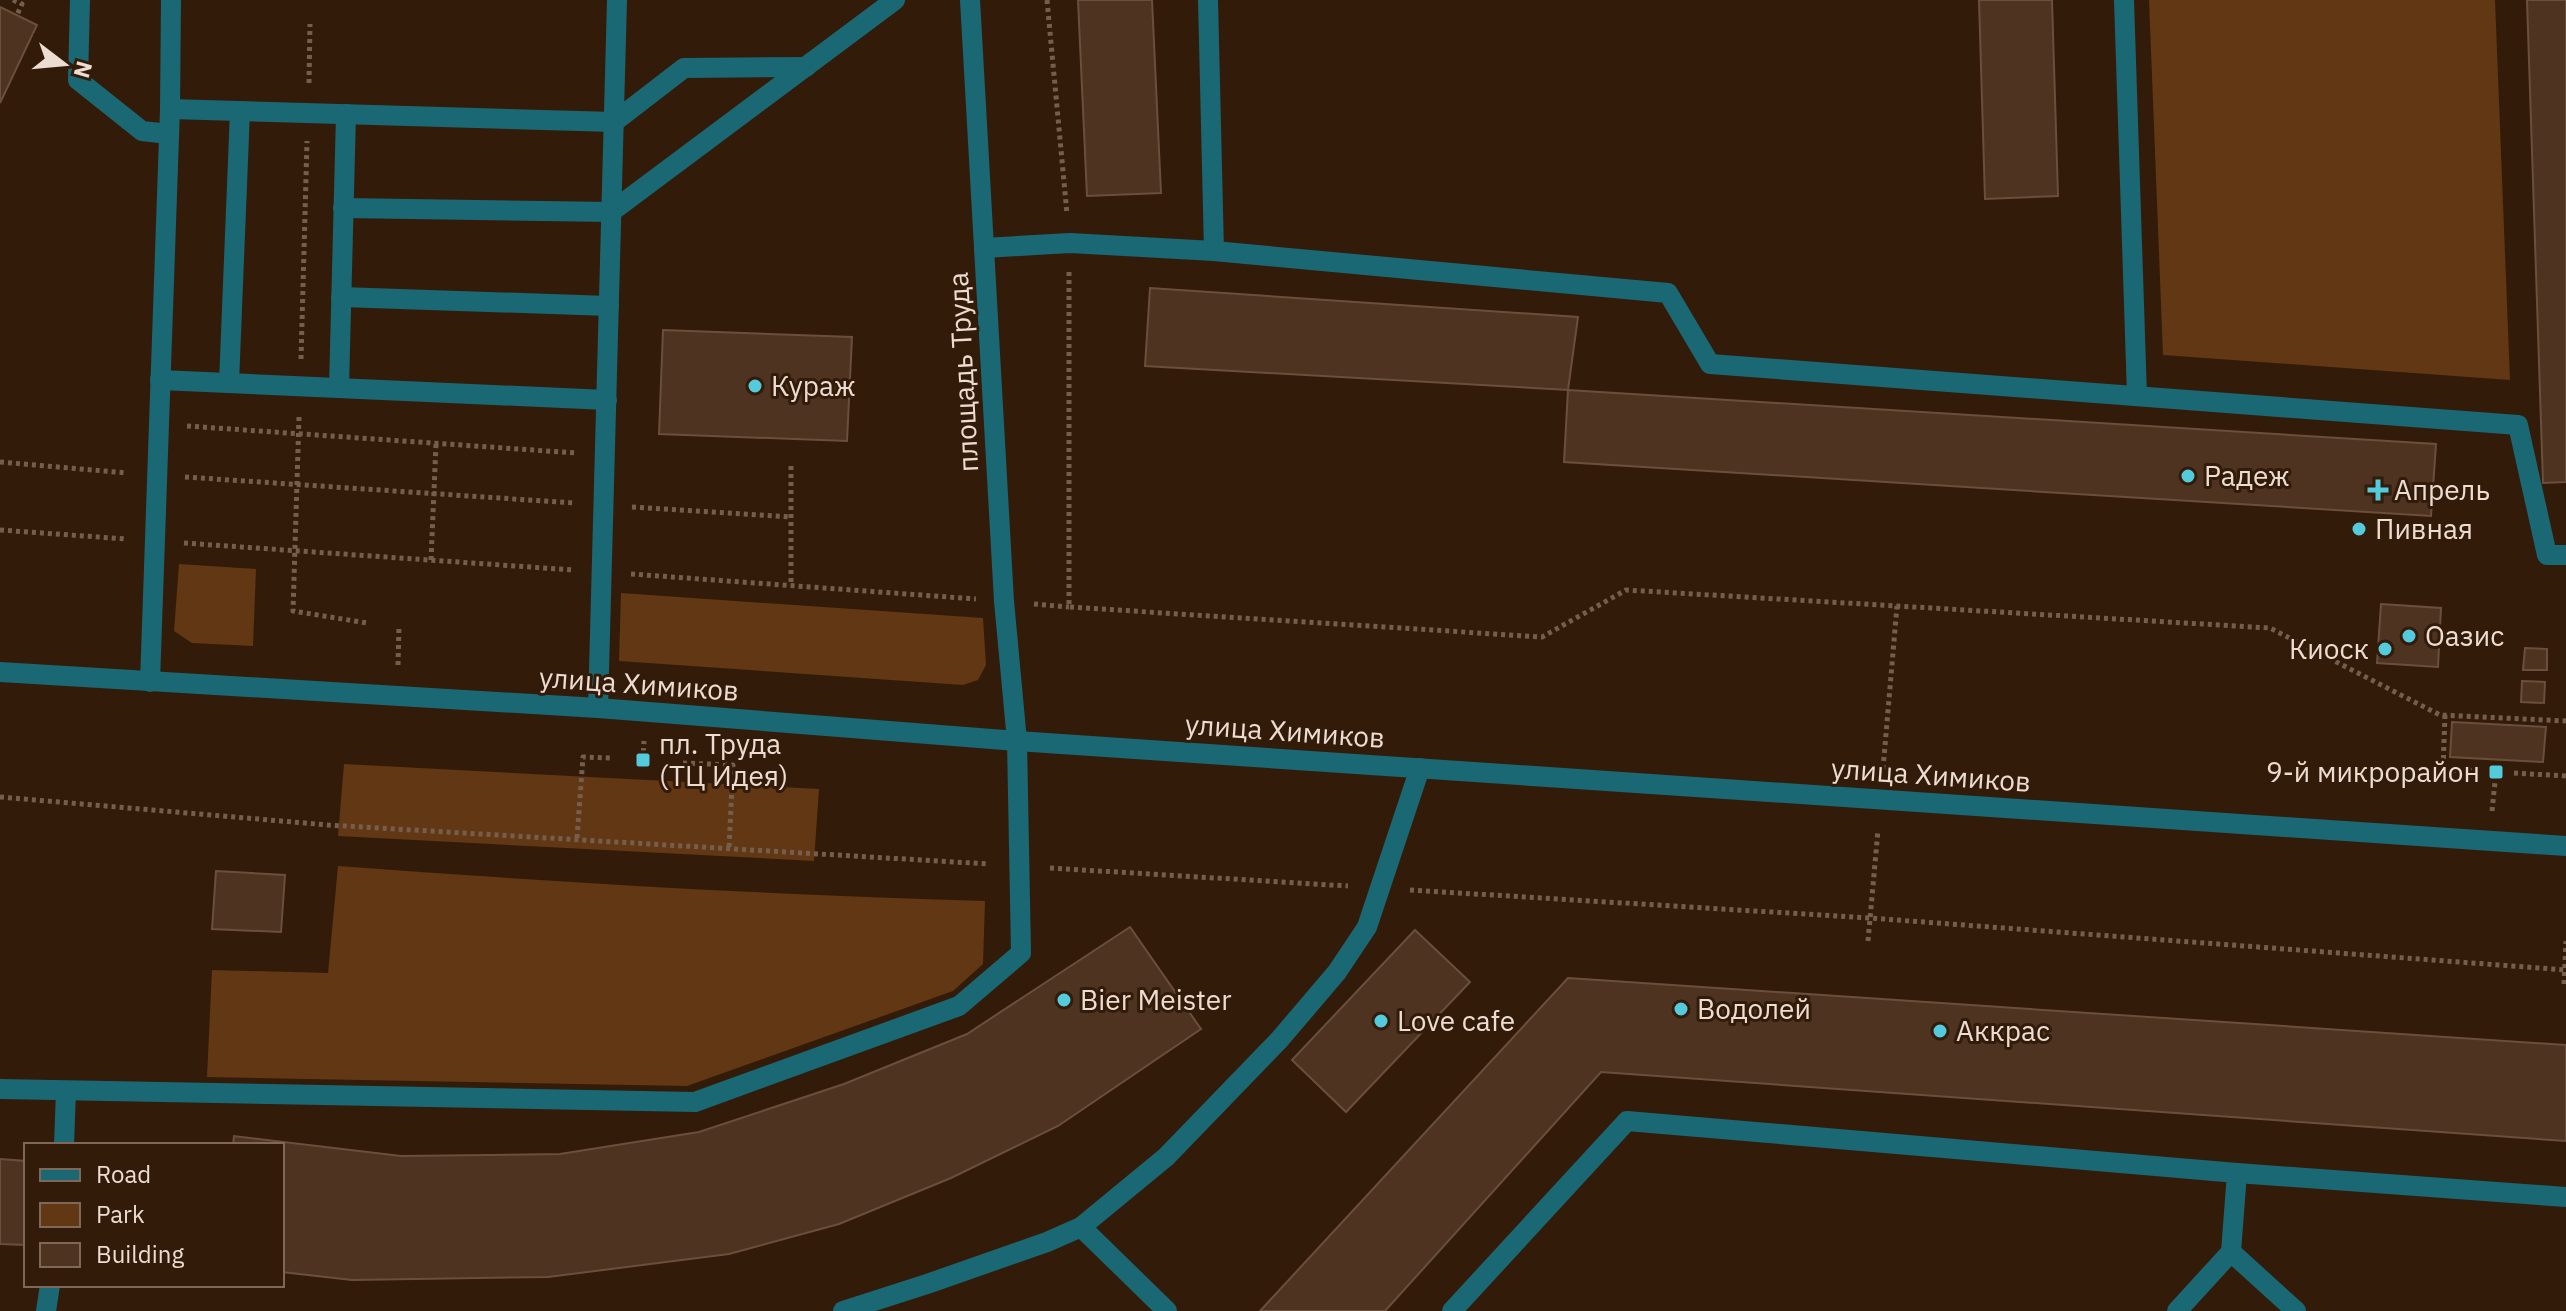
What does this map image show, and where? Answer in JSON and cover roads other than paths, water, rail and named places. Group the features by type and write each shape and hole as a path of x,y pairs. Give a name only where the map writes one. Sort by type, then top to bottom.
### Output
{"street":[{"path":"80,0 78,80 142,131 169,134"},
{"path":"150,682 171,0"},
{"path":"598,708 617,0"},
{"path":"343,208 611,212 895,0"},
{"name":"площадь Труда","path":"66,1091 695,1102 959,1006 1021,953 1017,741 1004,601 970,0"},
{"path":"1208,0 1214,251"},
{"path":"2124,0 2137,396"},
{"path":"170,109 614,122 684,68 806,67"},
{"path":"229,383 240,111"},
{"path":"339,388 346,114"},
{"path":"984,248 1070,243 1214,251 1668,293 1710,364 2518,425 2547,555 2566,555"},
{"path":"341,297 609,306"},
{"path":"160,380 607,400"},
{"name":"улица Химиков","path":"0,672 598,708 1017,741 2566,846"},
{"path":"843,1311 942,1279 1081,1227 1166,1157 1280,1039 1337,972 1367,927 1420,768"},
{"path":"0,1089 66,1091 64,1143"},
{"path":"1452,1311 1627,1121 2237,1173 2566,1197"},
{"path":"2177,1311 2231,1252 2237,1173"},
{"path":"1081,1227 1167,1311"},
{"path":"2231,1252 2296,1311"},
{"path":"46,1311 50,1287"}],"place":[{"name":"Кураж","path":"755,386"},
{"name":"Радеж","path":"2188,476"},
{"name":"Апрель","path":"2378,490"},
{"name":"Пивная","path":"2359,529"},
{"name":"Оазис","path":"2409,636"},
{"name":"Киоск","path":"2385,649"},
{"name":"пл. Труда (ТЦ Идея)","path":"643,760"},
{"name":"9-й микрорайон","path":"2496,772"},
{"name":"Bier Meister","path":"1064,1000"},
{"name":"Водолей","path":"1681,1009"},
{"name":"Love cafe","path":"1381,1021"},
{"name":"Аккрас","path":"1940,1031"}]}
